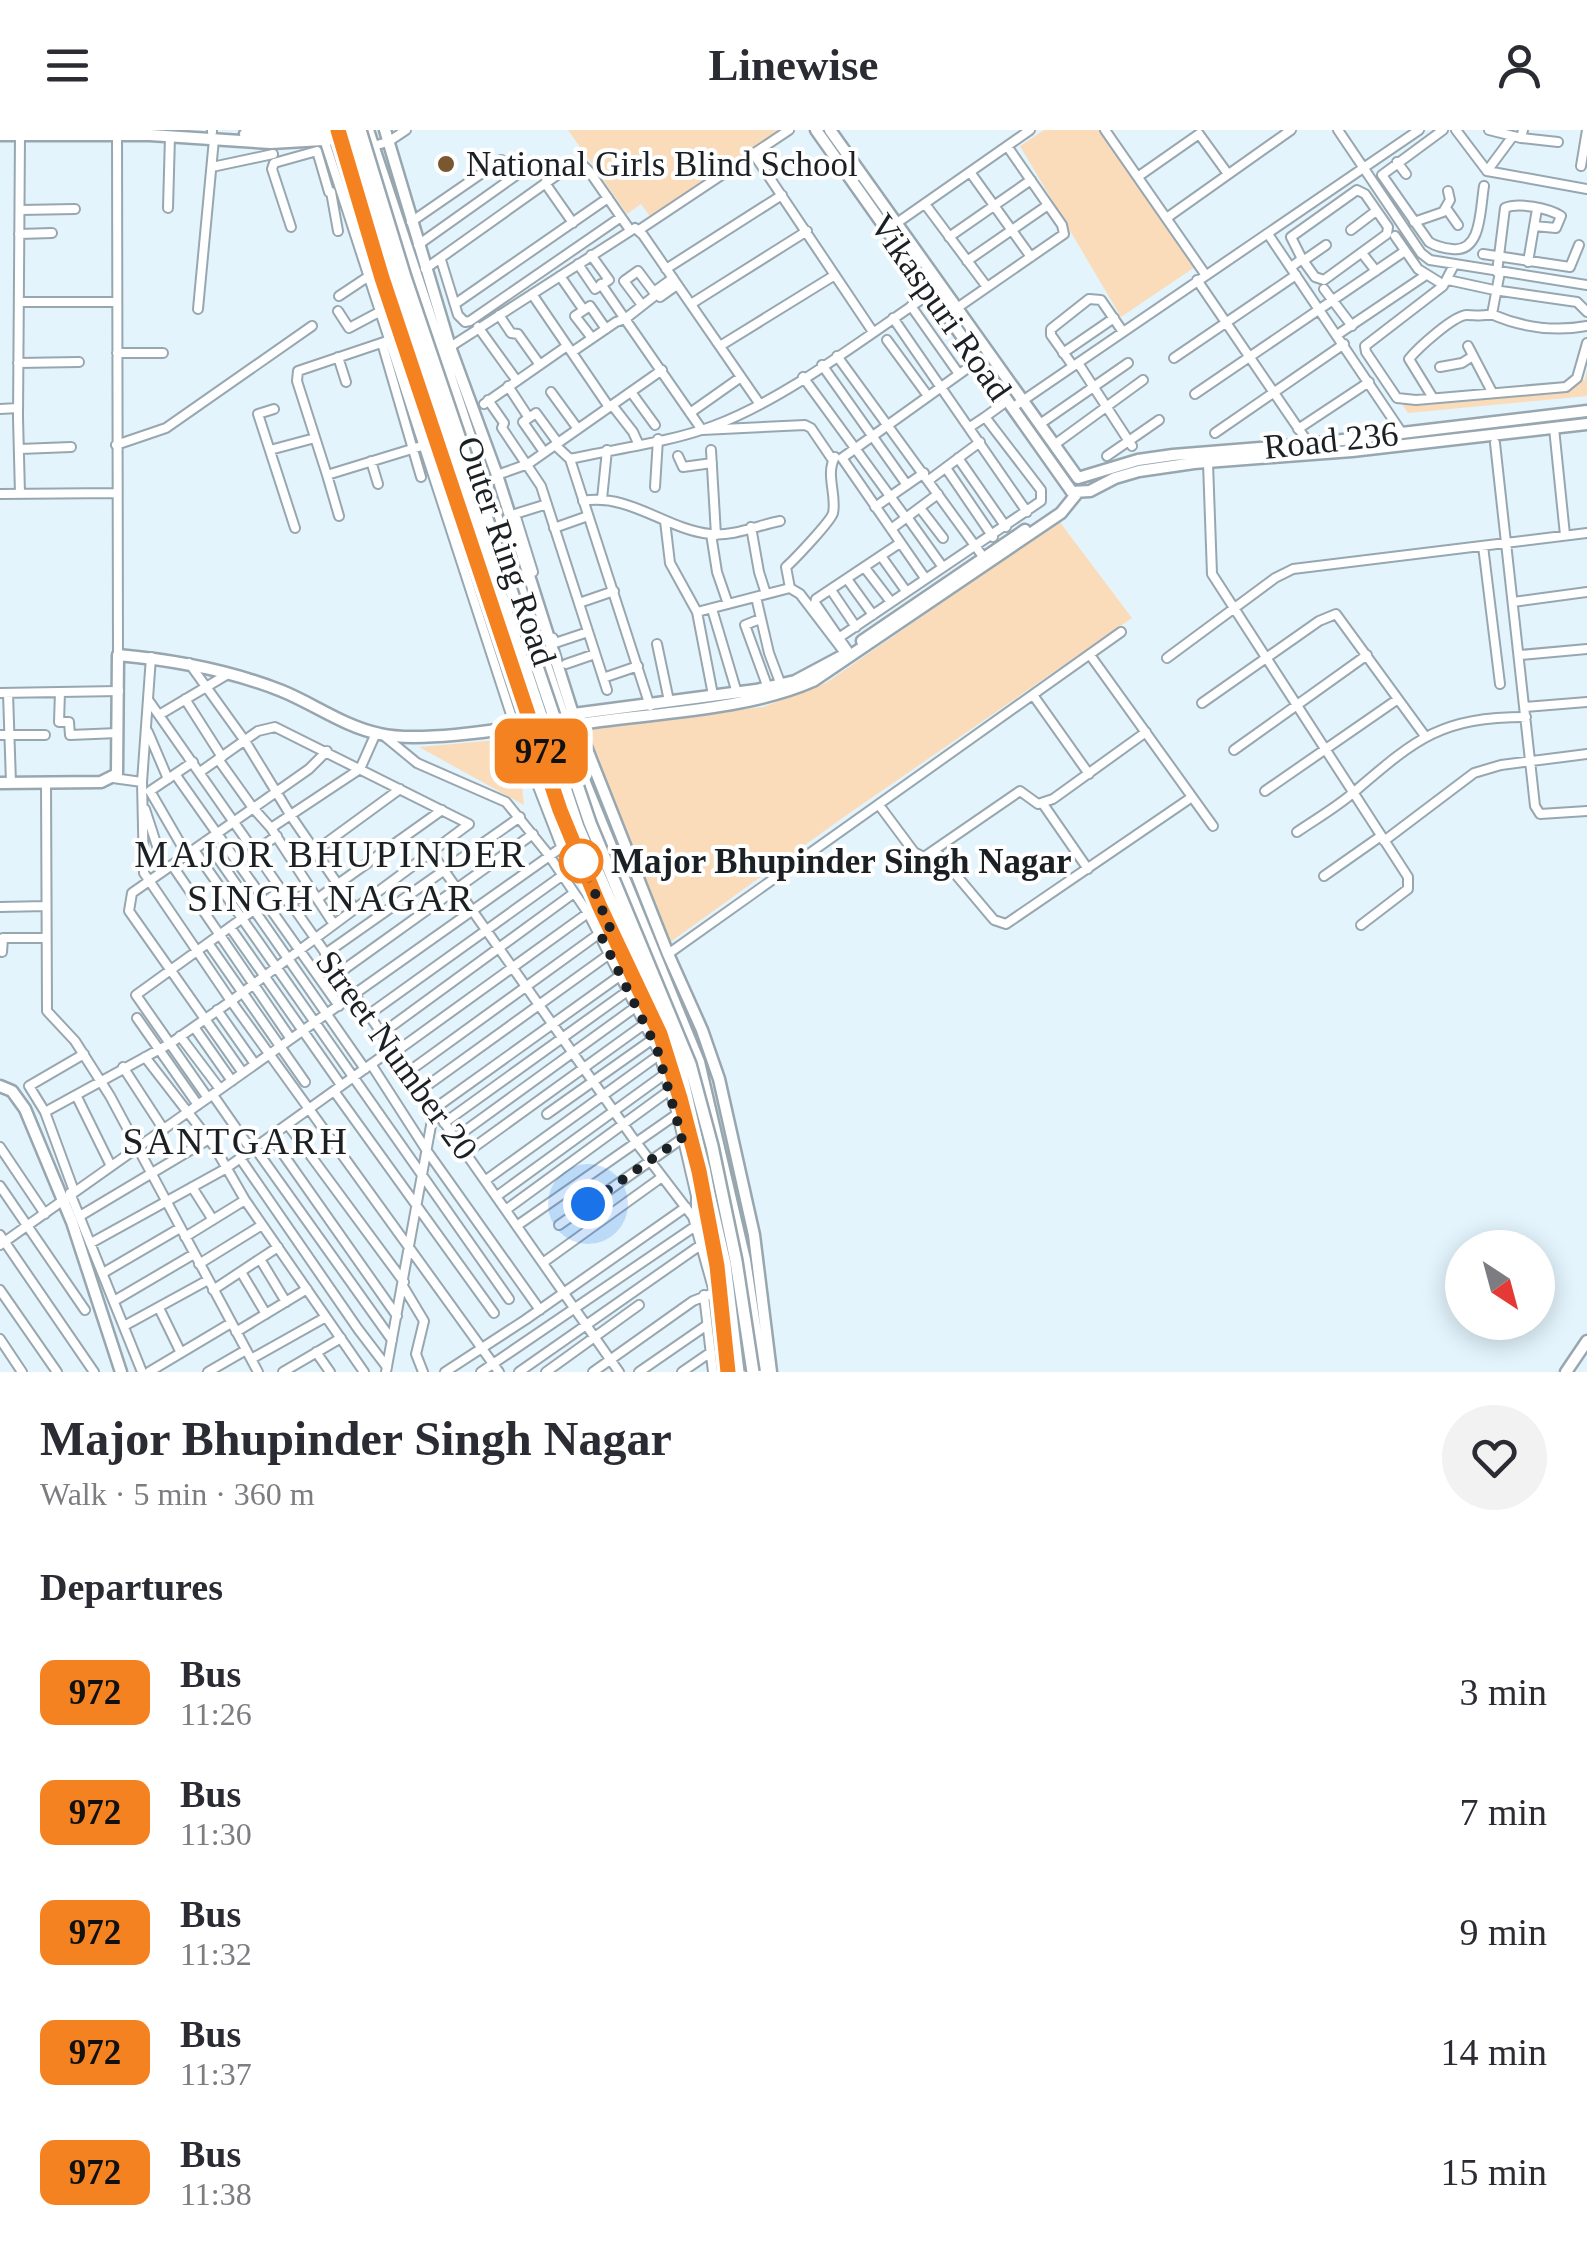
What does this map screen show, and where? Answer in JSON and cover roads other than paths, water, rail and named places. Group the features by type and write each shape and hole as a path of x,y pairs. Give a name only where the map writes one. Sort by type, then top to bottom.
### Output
{"main road":[{"name":"Outer Ring Road","path":"360,130 405,277 590,822 690,1064 720,1184 753,1372"},
{"name":"Outer Ring Road","path":"334,134 396,280 578,826 680,1068 725,1264 738,1372"}],"street":[{"path":"199,130 316,151 338,231"},
{"name":"Outer Ring Road","path":"368,130 531,623 570,720 581,771 698,1062 745,1260 762,1372"},
{"path":"385,130 450,347 497,475 570,720 702,1030 723,1096 754,1235 772,1372"},
{"path":"349,167 406,130"},
{"path":"450,347 789,130"},
{"name":"Vikaspuri Road","path":"816,130 979,360 1014,403 1040,424 1079,476"},
{"name":"Vikaspuri Road","path":"830,130 957,308 1072,490"},
{"path":"886,231 1030,130"},
{"path":"1122,130 1108,134 1168,217 1226,323 1309,444"},
{"path":"1266,130 1274,142"},
{"path":"1168,217 1291,130"},
{"path":"1338,130 1426,258 1587,286"},
{"path":"1456,130 1487,170 1587,188"},
{"path":"1489,130 1558,142"},
{"path":"1581,166 1586,130"},
{"path":"1441,131 1382,175 1414,223 1435,246 1464,251 1475,239 1484,186"},
{"path":"212,167 295,132 334,134"},
{"path":"1139,176 1198,132 1228,174"},
{"path":"970,428 1076,364 1413,132"},
{"path":"113,778 117,774 119,691 117,133"},
{"path":"1,134 213,134"},
{"path":"198,309 213,134"},
{"path":"268,145 334,134"},
{"path":"334,134 340,188 381,310 421,477"},
{"name":"Outer Ring Road","path":"334,134 349,167 431,443 501,632 550,780 605,931 660,1034 699,1171 713,1293 728,1372"},
{"path":"20,135 20,494"},
{"path":"1487,170 1519,135"},
{"path":"168,208 170,136"},
{"path":"268,145 291,228"},
{"path":"957,308 1064,234 1062,224 1006,146"},
{"path":"753,153 873,332"},
{"path":"411,222 501,160"},
{"path":"425,269 578,162 666,269 759,403"},
{"path":"1397,162 1406,174"},
{"path":"970,172 1031,256"},
{"path":"418,245 515,176"},
{"path":"949,236 1030,180"},
{"path":"545,183 573,223"},
{"path":"329,192 340,188"},
{"path":"358,198 387,188"},
{"path":"1361,191 1388,227 1387,234 1324,280 1315,278 1303,260 1291,236 1350,194 1361,191"},
{"path":"1406,230 1446,208 1450,200 1448,191"},
{"path":"666,269 782,195"},
{"path":"455,304 608,198"},
{"path":"925,204 986,287"},
{"path":"968,261 1048,205"},
{"path":"1492,314 1505,208 1513,205 1559,213 1559,226 1534,226"},
{"path":"1446,208 1458,226"},
{"path":"20,210 76,209"},
{"path":"1528,262 1537,209"},
{"path":"1351,230 1376,211"},
{"path":"441,260 462,320 470,322 621,217"},
{"path":"691,304 807,231"},
{"path":"20,234 52,233"},
{"path":"1268,234 1407,444"},
{"path":"1395,236 1426,276 1576,302 1587,312"},
{"path":"547,242 559,260"},
{"path":"1174,358 1326,245"},
{"path":"1483,254 1570,267 1579,245"},
{"path":"1195,394 1405,250"},
{"path":"578,264 595,289 608,280 591,256"},
{"path":"1365,256 1376,271"},
{"path":"1397,398 1375,368 1365,346 1444,281 1454,265"},
{"path":"642,306 624,281 638,271 657,294"},
{"path":"720,346 836,275"},
{"path":"339,296 369,276"},
{"path":"560,276 583,309"},
{"path":"1338,335 1426,276"},
{"path":"607,690 546,504 528,464 502,428 504,423 486,402 540,364 625,319 657,294 655,291 675,281"},
{"path":"602,284 702,430"},
{"path":"1324,289 1352,326"},
{"path":"702,430 803,377 930,293"},
{"path":"532,294 638,443"},
{"path":"1123,332 1096,297 1051,329 1050,334 1094,387 1130,443"},
{"path":"19,302 117,302"},
{"path":"592,338 576,316 583,309 590,306 606,328"},
{"path":"911,306 959,374"},
{"path":"338,311 349,328 381,310"},
{"path":"1374,310 1383,324"},
{"path":"499,314 540,364"},
{"path":"1433,398 1409,359 1446,325 1463,316 1478,318 1492,314 1508,324 1536,328 1554,326 1562,330 1587,326"},
{"path":"893,318 1027,512"},
{"path":"1063,353 1114,318"},
{"path":"116,445 166,428 312,326"},
{"path":"478,328 529,418"},
{"path":"887,340 928,396"},
{"path":"386,341 431,443 514,725 561,846"},
{"path":"339,516 296,376 302,368 386,341"},
{"path":"1385,407 1397,398 1566,387 1577,378 1587,343"},
{"path":"1215,433 1344,344"},
{"path":"1468,346 1492,392"},
{"path":"117,352 163,354"},
{"path":"338,356 346,382"},
{"path":"836,356 984,558"},
{"path":"1440,367 1474,356"},
{"path":"832,459 844,456 979,360"},
{"path":"18,363 79,362"},
{"path":"1040,424 1128,363"},
{"path":"822,365 907,485"},
{"path":"497,475 528,464 662,370"},
{"path":"690,413 741,376"},
{"path":"803,377 942,566"},
{"path":"1054,444 1142,380"},
{"path":"1298,429 1369,382"},
{"path":"551,392 578,429"},
{"path":"631,392 655,426"},
{"path":"0,408 18,408"},
{"path":"274,409 258,414 295,528"},
{"name":"Road 236","path":"1079,476 1156,458 1587,411"},
{"path":"544,452 524,422 536,413 570,459 651,708"},
{"path":"840,637 1042,502 1041,490 986,417"},
{"path":"1107,456 1160,420"},
{"path":"651,708 671,700 712,694 737,698 814,673 1053,511 1072,490 1139,471 1587,424"},
{"path":"570,459 702,430 805,425 812,428 832,459 834,511 829,522 809,540 804,552 786,568 790,588"},
{"path":"1554,428 1565,535"},
{"path":"270,450 315,438"},
{"path":"655,487 658,439"},
{"path":"875,507 907,485 946,468 980,442"},
{"path":"326,476 431,443"},
{"path":"1495,444 1535,806 1540,814 1587,811"},
{"path":"20,449 71,447"},
{"path":"602,499 607,450"},
{"path":"711,450 717,572 728,604"},
{"path":"678,456 683,466 712,464"},
{"path":"844,456 843,461 925,578"},
{"path":"958,458 1006,527"},
{"path":"370,462 378,484"},
{"path":"1208,463 1210,563 1218,584 1410,883 1408,889 1361,924"},
{"path":"946,468 993,537"},
{"path":"570,720 785,693 831,671 1061,513 1079,476"},
{"path":"0,494 117,494"},
{"path":"890,529 938,494"},
{"path":"583,502 602,499 641,508 664,520 714,535 780,521"},
{"path":"546,504 515,514 555,643 588,632"},
{"path":"920,508 944,538"},
{"path":"554,528 588,516"},
{"path":"664,520 670,563 697,612 712,694"},
{"path":"751,527 766,594"},
{"path":"1168,658 1292,569 1587,533"},
{"path":"846,652 815,603 816,598 900,543"},
{"path":"1484,546 1500,684"},
{"path":"881,556 906,592"},
{"path":"865,568 891,602"},
{"path":"847,580 873,615"},
{"path":"697,612 790,588 800,594 846,652"},
{"path":"831,590 856,627"},
{"path":"579,603 614,591"},
{"path":"1513,602 1587,592"},
{"path":"756,597 781,684"},
{"path":"712,608 737,698"},
{"path":"1202,703 1330,614 1336,614 1425,736"},
{"path":"760,619 745,625 768,688"},
{"path":"501,632 531,623"},
{"path":"668,954 1121,632"},
{"path":"657,644 671,700"},
{"path":"1520,654 1587,649"},
{"path":"566,664 596,654"},
{"path":"1090,654 1213,826"},
{"path":"118,655 188,662 275,688 379,734 430,771 506,802 605,931 610,953 646,1023 670,1090 697,1202 696,1223"},
{"path":"1234,750 1367,655"},
{"path":"151,658 142,782 142,861 148,882 499,1372"},
{"path":"188,662 245,740 290,816 354,908"},
{"path":"603,678 638,666"},
{"path":"618,673 620,684"},
{"path":"159,715 228,674"},
{"path":"119,691 4,693 6,783 101,782 113,778 142,782"},
{"path":"60,692 59,722 69,722 70,735 118,733"},
{"path":"1033,695 1089,774"},
{"path":"1265,791 1398,699"},
{"path":"185,700 253,808 274,832 333,923"},
{"name":"Street Number 20","path":"149,701 619,1372"},
{"path":"1297,832 1425,736 1478,718 1587,702"},
{"path":"379,734 435,734 530,721"},
{"path":"45,1112 172,1043 470,826 275,727 266,727 200,772"},
{"path":"147,729 172,776 338,1006"},
{"path":"1043,804 1146,732"},
{"path":"253,852 290,816 360,769 379,734"},
{"path":"5,735 45,735"},
{"path":"243,1073 129,911 132,893 327,752"},
{"path":"1324,876 1474,773 1530,760 1587,754"},
{"path":"193,762 150,791 509,1299"},
{"path":"550,780 581,771"},
{"path":"46,783 46,1011 84,1054 101,1081 258,1372"},
{"path":"296,865 400,789"},
{"path":"880,805 917,855 924,857 1020,791 1043,804 1088,868"},
{"path":"935,850 1001,924 1010,922 1192,797"},
{"path":"142,800 158,846"},
{"path":"317,899 442,810"},
{"path":"325,954 520,818"},
{"path":"339,973 533,834"},
{"path":"94,1372 2,1240 164,1130 572,840"},
{"path":"206,841 540,1310"},
{"path":"431,852 696,1223 713,1293 707,1325 712,1372"},
{"path":"172,866 291,1039"},
{"path":"368,1015 562,875"},
{"path":"289,904 310,889"},
{"path":"280,891 136,994 392,1340"},
{"path":"380,1034 574,893"},
{"path":"0,907 46,906"},
{"path":"91,1244 226,1169 588,913"},
{"path":"230,927 303,1031 417,1208 494,1313"},
{"path":"408,1072 605,931"},
{"path":"2,952 3,938 46,938"},
{"path":"208,943 304,1082"},
{"path":"420,1090 610,953"},
{"path":"388,1370 434,1108 622,975"},
{"path":"444,1123 629,990"},
{"path":"455,1138 637,1006"},
{"path":"217,1010 255,1064"},
{"path":"137,1018 198,1105"},
{"path":"466,1152 646,1023"},
{"path":"194,1027 232,1081"},
{"path":"180,1036 213,1094"},
{"path":"547,1114 653,1039"},
{"path":"84,1054 29,1086 45,1112 121,1372"},
{"path":"486,1180 659,1055"},
{"path":"145,1057 209,1139 245,1200 362,1371"},
{"path":"123,1068 164,1130"},
{"path":"497,1196 665,1074"},
{"path":"0,1086 12,1092 25,1109 80,1216 145,1372 307,1290"},
{"path":"507,1209 670,1090"},
{"path":"76,1095 111,1166"},
{"path":"518,1225 677,1114"},
{"path":"288,1125 403,1284 424,1322 416,1354 423,1372"},
{"path":"271,1137 397,1316"},
{"path":"559,1225 682,1138"},
{"path":"80,1216 209,1139"},
{"path":"0,1146 44,1214"},
{"path":"240,1158 388,1370"},
{"path":"544,1262 662,1177"},
{"path":"0,1186 85,1310"},
{"path":"192,1187 212,1220"},
{"path":"103,1273 245,1200"},
{"path":"445,1372 686,1207"},
{"path":"481,1372 696,1223"},
{"path":"200,1264 262,1225"},
{"path":"519,1372 702,1244"},
{"path":"213,1290 278,1248"},
{"path":"114,1301 194,1254"},
{"path":"260,1259 286,1302"},
{"path":"241,1272 266,1314"},
{"path":"124,1326 208,1280"},
{"path":"0,1290 57,1372"},
{"path":"593,1372 713,1293"},
{"path":"546,1372 639,1305"},
{"path":"159,1308 182,1353"},
{"path":"208,1372 326,1317"},
{"path":"639,1372 707,1325"},
{"path":"0,1338 22,1372"},
{"path":"282,1372 340,1338"},
{"path":"1566,1372 1587,1341"},
{"path":"316,1352 330,1372"},
{"path":"682,1372 711,1352"},
{"path":"228,1360 234,1372"}],"place":[{"name":"National Girls Blind School","path":"446,164"},
{"name":"Major Bhupinder Singh Nagar","path":"581,861"}],"district":[{"name":"MAJOR BHUPINDER SINGH NAGAR","path":"331,876"},
{"name":"SANTGARH","path":"236,1141"}]}
